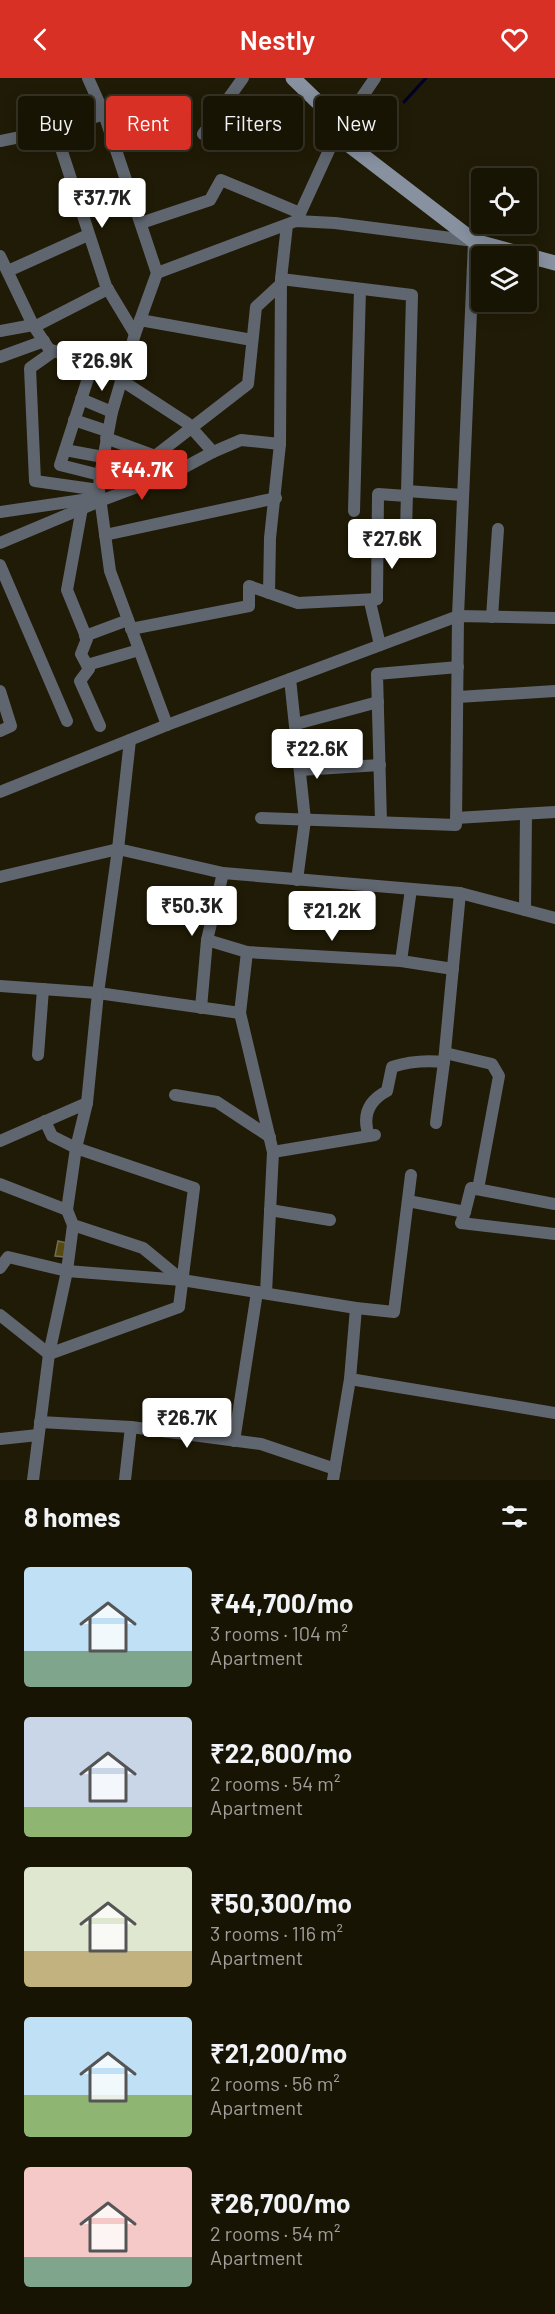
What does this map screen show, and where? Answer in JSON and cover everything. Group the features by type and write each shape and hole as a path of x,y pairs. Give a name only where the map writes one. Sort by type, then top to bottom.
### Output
{"main road":[{"path":"293,78 315,99"},
{"path":"356,150 474,241 555,263"}],"street":[{"path":"88,78 104,114 157,273 135,334 112,412 100,475 100,496 110,571 167,725"},
{"path":"230,96 243,78"},
{"path":"363,96 375,78"},
{"path":"94,117 104,114"},
{"path":"0,141 18,137"},
{"path":"61,150 108,289 135,334"},
{"path":"269,593 270,538 280,444 281,282 294,220 329,150"},
{"path":"141,223 210,200 221,180 294,220 474,241 458,616 456,825 261,818"},
{"path":"157,273 294,220"},
{"path":"8,271 88,235"},
{"path":"0,256 33,326 49,349 122,379 187,423 213,452"},
{"path":"281,282 412,295 406,531"},
{"path":"155,456 248,384 256,307 281,282"},
{"path":"0,331 33,326 108,289"},
{"path":"354,511 360,289"},
{"path":"140,320 252,340"},
{"path":"0,357 44,342"},
{"path":"54,351 30,368 34,481 100,496"},
{"path":"92,366 60,465 100,475"},
{"path":"81,399 112,412"},
{"path":"74,420 155,456 172,474"},
{"path":"0,512 100,496 172,474 241,440 280,444"},
{"path":"65,450 103,457"},
{"path":"377,599 378,494 463,495"},
{"path":"0,543 82,508 100,496"},
{"path":"105,535 276,498"},
{"path":"82,508 67,590 87,639 81,654 89,669 80,681 100,726"},
{"path":"492,617 498,529"},
{"path":"0,565 67,722"},
{"path":"85,636 129,624 249,606 249,586 298,603 377,599"},
{"path":"377,599 370,602 380,645"},
{"path":"0,792 167,725 458,616 555,618"},
{"path":"87,665 139,650"},
{"path":"381,822 377,674 458,667"},
{"path":"290,679 305,820 297,880"},
{"path":"0,691 11,726 0,731"},
{"path":"458,697 555,691"},
{"path":"296,724 378,702"},
{"path":"33,1480 49,1354 67,1271 73,1225 67,1210 76,1148 87,1103 98,993 130,740"},
{"path":"300,770 380,765"},
{"path":"456,818 555,812"},
{"path":"525,910 526,814"},
{"path":"0,877 118,849 223,873 460,893 555,918"},
{"path":"201,1008 207,940 223,873"},
{"path":"401,961 411,889"},
{"path":"436,1123 460,893"},
{"path":"207,940 247,952 401,961 453,969"},
{"path":"234,1441 261,1293 270,1210 273,1152 240,1013 247,952"},
{"path":"0,986 98,993 240,1013"},
{"path":"38,1055 43,989"},
{"path":"273,1152 372,1135 366,1128 367,1108 376,1097 387,1091 392,1067 409,1062 444,1058 492,1064 499,1076 478,1189"},
{"path":"174,1095 217,1102 270,1137"},
{"path":"0,1141 87,1103"},
{"path":"45,1121 52,1136 76,1148 194,1188 179,1307 49,1354"},
{"path":"0,1268 8,1257 67,1271 183,1280 394,1312 411,1175"},
{"path":"0,1184 67,1210"},
{"path":"555,1204 471,1188 461,1223 555,1234"},
{"path":"408,1201 465,1212"},
{"path":"270,1210 330,1220"},
{"path":"73,1225 143,1248 183,1280"},
{"path":"0,1439 39,1429 131,1427 261,1444 334,1474 350,1379 357,1308"},
{"path":"0,1315 49,1354"},
{"path":"350,1379 555,1413"},
{"path":"125,1480 131,1427"}],"building":[{"path":"58,1241 67,1243 65,1257 55,1256"}],"waterway":[{"path":"404,102 426,78"}]}
